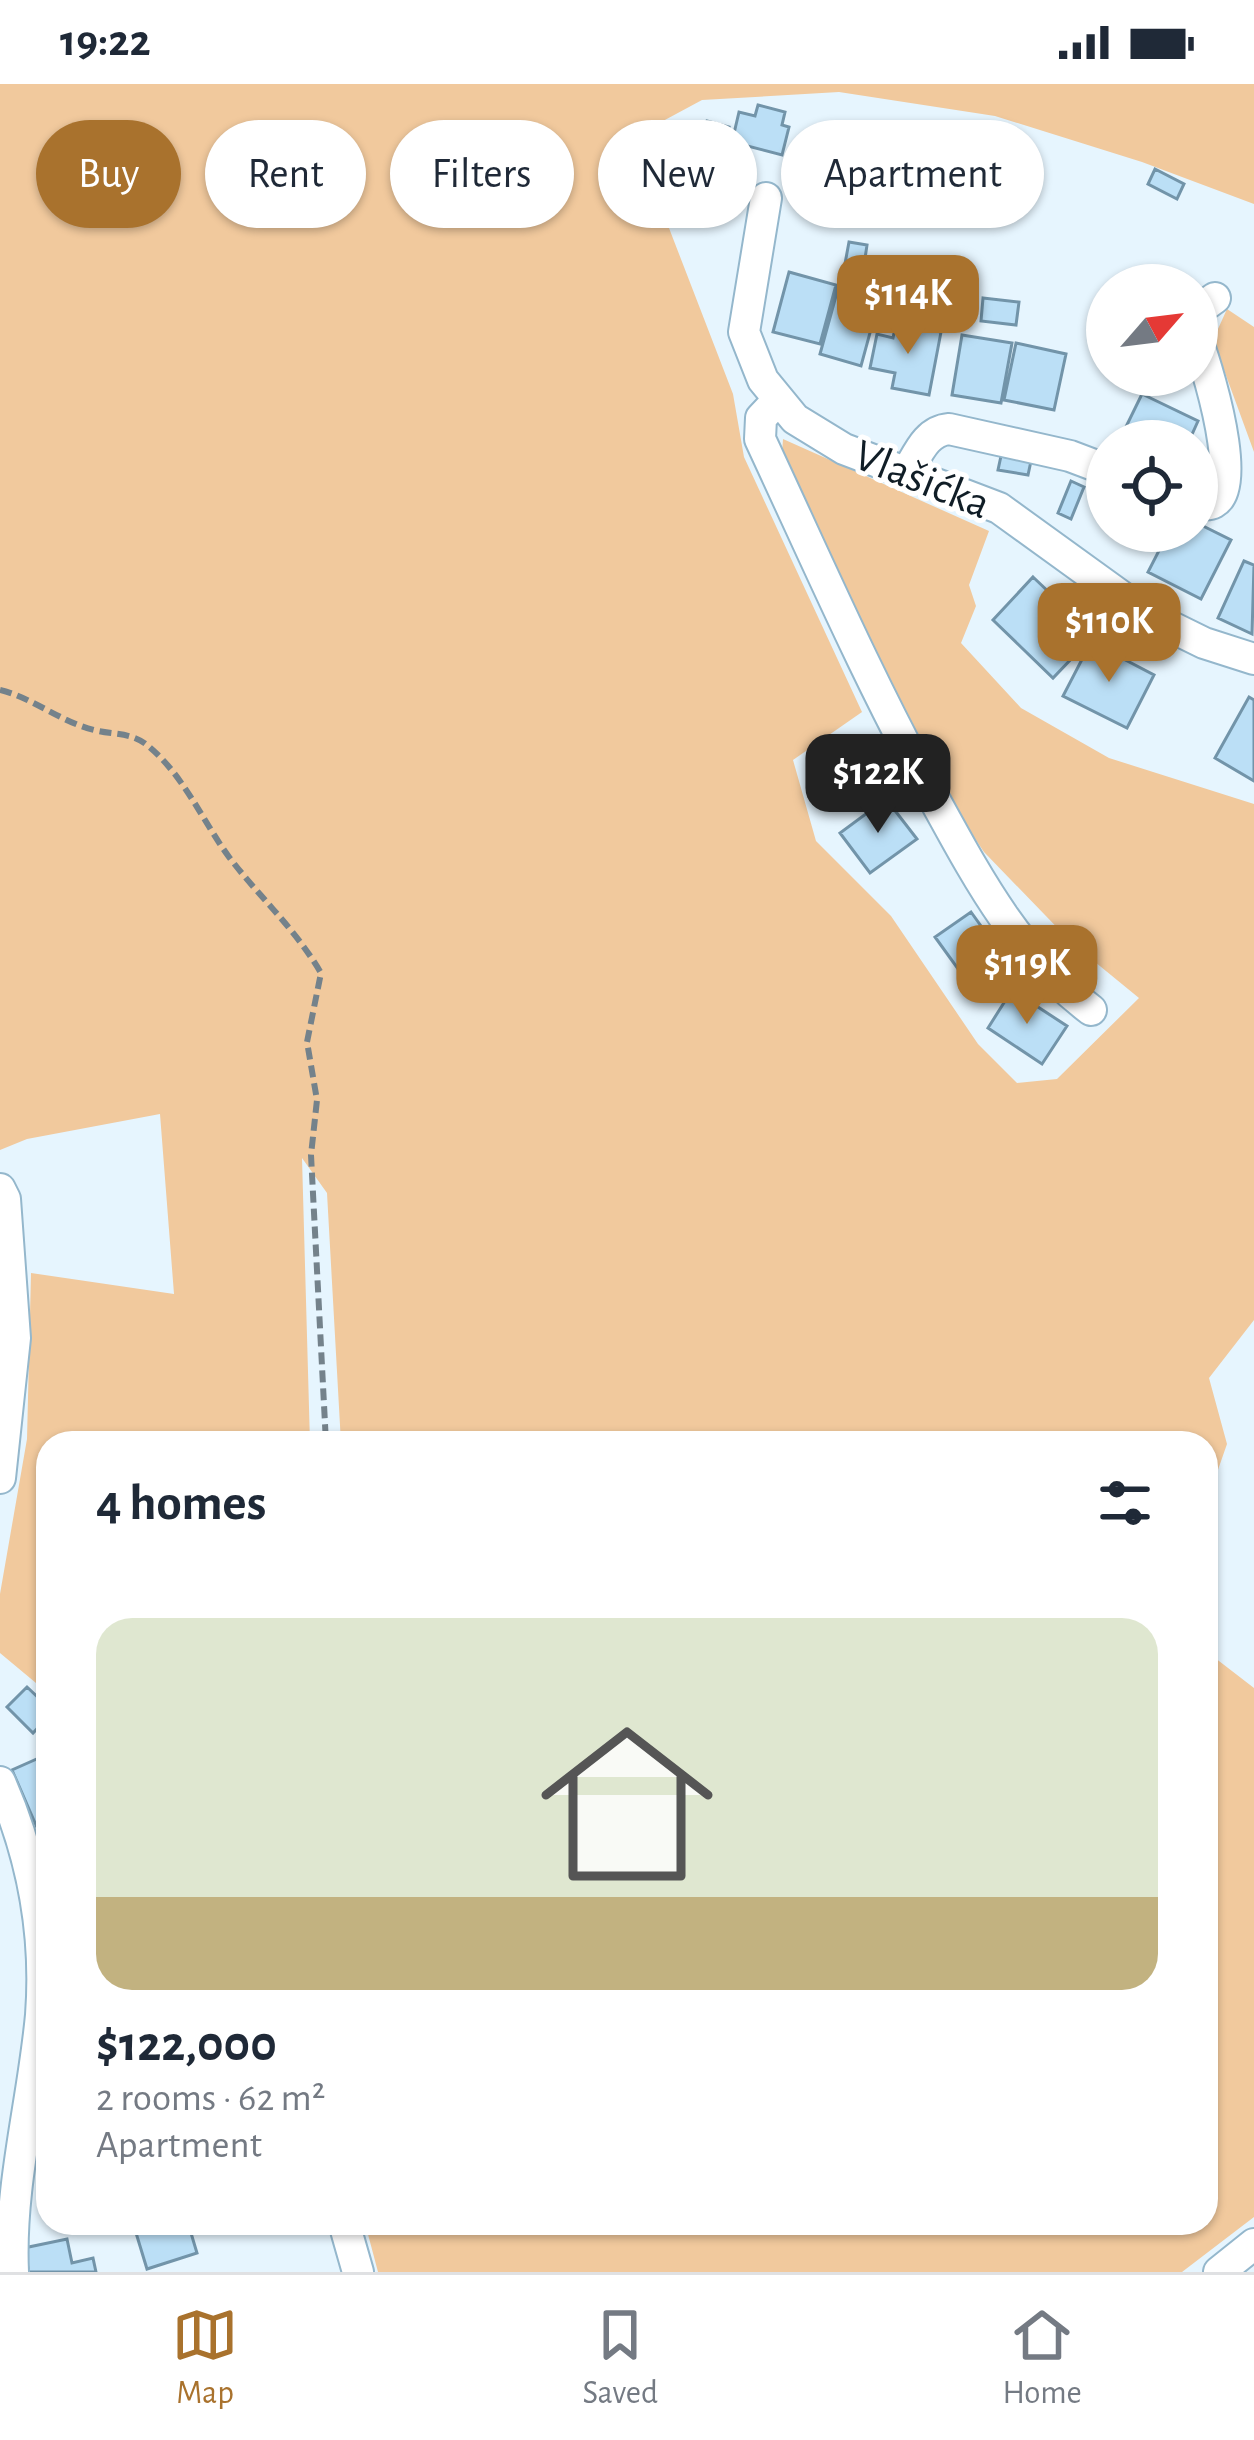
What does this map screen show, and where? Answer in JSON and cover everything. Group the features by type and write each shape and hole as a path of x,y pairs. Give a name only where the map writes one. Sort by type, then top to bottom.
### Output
{"street":[{"name":"Vlašićka","path":"766,198 744,332 763,380 778,400 815,434 844,449 999,508 1147,615 1204,644 1254,659"},
{"path":"1217,396 1242,463 1236,493 1218,504"},
{"path":"778,400 760,418 760,439 899,733 1003,919 1044,970 1091,1010"},
{"path":"908,472 924,442 949,428 1086,462"},
{"path":"0,1190 5,1199 15,1338 0,1478"},
{"path":"0,1782 30,1863 36,1912"},
{"path":"13,2272 18,2164 36,2047"},
{"path":"347,2235 358,2272"},
{"path":"1219,2272 1254,2244"}],"path":[{"path":"0,690 93,730 142,741 169,766 231,860 299,935 322,973 307,1042 317,1100 311,1155 325,1431"}],"shaded area":[{"path":"0,84 1254,84 1254,204 1044,131 1044,120 1008,120 839,92 702,100 665,120 598,120 598,228 669,228 733,394 744,457 862,712 793,760 816,841 891,916 978,1044 1017,1083 1057,1079 1139,998 1073,944 984,852 924,763 782,454 783,439 989,531 969,585 976,606 961,643 1021,708 1109,758 1254,804 1254,1320 1209,1378 1227,1444 1218,1470 1218,1431 340,1431 327,1193 302,1158 310,1431 36,1431 36,1683 0,1653 0,1594 27,1439 31,1273 174,1294 160,1114 27,1139 0,1150"},
{"path":"1227,309 1254,327 1254,452 1218,354 1218,329"},
{"path":"1218,1660 1254,1688 1254,2217 1182,2272 378,2272 368,2235 1218,2235"}],"building":[{"path":"758,105 785,112 781,155 757,148 757,120 737,120 739,112 755,116"},
{"path":"1155,169 1184,184 1177,199 1148,184"},
{"path":"849,242 867,245 863,272 844,269"},
{"path":"789,272 836,285 820,344 773,332"},
{"path":"899,283 919,287 911,321 892,316"},
{"path":"839,285 880,296 861,366 820,354"},
{"path":"983,298 1019,302 1016,325 981,321"},
{"path":"945,304 958,307 954,327 932,322 935,308 944,310"},
{"path":"896,323 941,332 929,395 892,388 895,373 870,368 877,334 893,338"},
{"path":"962,335 1012,343 1001,403 952,395"},
{"path":"1016,343 1066,354 1054,410 1004,400"},
{"path":"1141,396 1146,396 1196,420 1129,420"},
{"path":"1001,456 1031,461 1028,475 998,470"},
{"path":"1071,481 1084,487 1071,519 1058,513"},
{"path":"1218,534 1231,540 1201,599 1148,572 1158,552 1218,552"},
{"path":"1244,561 1254,565 1252,634 1218,618"},
{"path":"1033,577 1094,635 1053,678 993,620"},
{"path":"1091,642 1154,675 1127,728 1063,696"},
{"path":"1249,697 1254,700 1254,781 1215,758"},
{"path":"886,799 917,839 870,873 840,833"},
{"path":"971,912 1001,954 966,980 935,937"},
{"path":"1012,990 1067,1026 1042,1064 988,1028"},
{"path":"27,1687 36,1696 36,1730 33,1733 7,1707"},
{"path":"36,1759 36,1825 12,1770"},
{"path":"137,2235 192,2235 197,2253 147,2269"},
{"path":"67,2239 72,2263 93,2258 96,2272 20,2272 28,2268 24,2248"}]}
